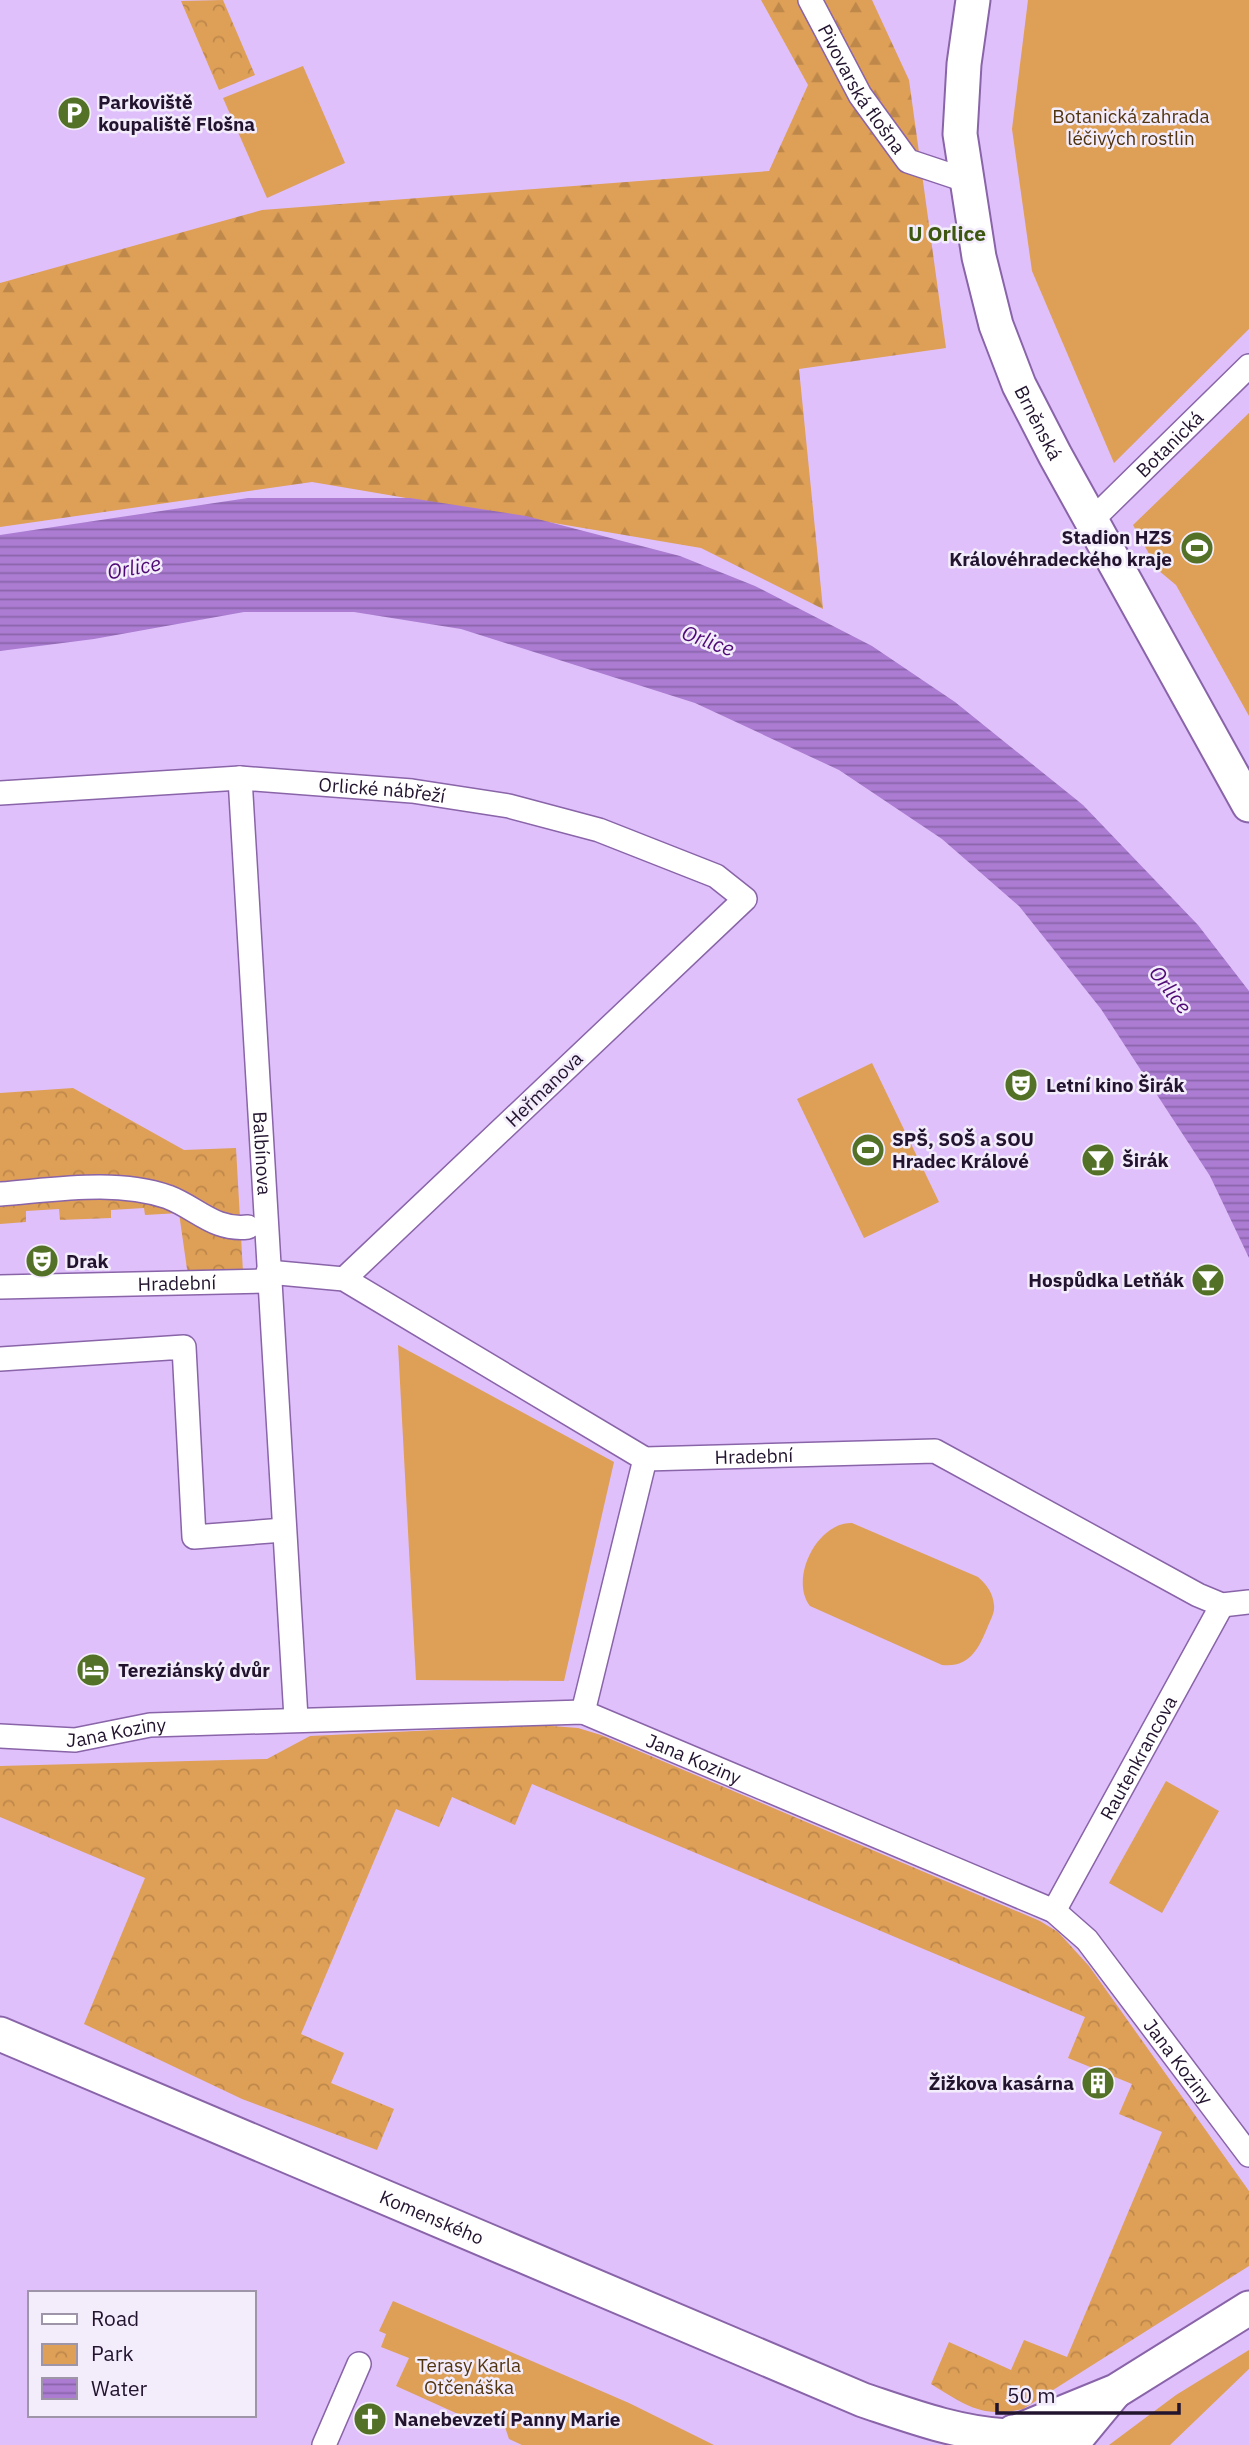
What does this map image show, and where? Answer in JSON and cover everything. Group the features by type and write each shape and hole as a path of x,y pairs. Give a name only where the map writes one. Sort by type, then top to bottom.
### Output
{"street":[{"name":"Pivovarská flošna","path":"810,0 860,94 908,161 965,180"},
{"name":"Brněnská","path":"973,0 964,64 960,134 979,257 996,325 1019,385 1091,521 1249,805"},
{"name":"Botanická","path":"1091,521 1249,366"},
{"name":"Orlické nábřeží","path":"0,793 240,778 412,791 509,806 599,830 676,858 716,876 745,899"},
{"name":"Balbínova","path":"240,778 296,1718"},
{"name":"Heřmanova","path":"344,1279 745,899"},
{"path":"0,1194 74,1188 125,1189 169,1198 216,1224 248,1227"},
{"name":"Hradební","path":"0,1287 268,1276 344,1279 645,1459 935,1451 1222,1605"},
{"path":"0,1359 184,1347 194,1537 284,1530"},
{"path":"583,1712 645,1459"},
{"path":"1222,1605 1249,1602"},
{"name":"Rautenkrancova","path":"1054,1911 1222,1605"},
{"name":"Jana Koziny","path":"0,1736 75,1740 150,1725 296,1718 583,1712 1054,1911 1087,1940 1249,2155"},
{"name":"Komenského","path":"0,2034 863,2400 946,2427 1009,2437"},
{"path":"1009,2437 1116,2392 1249,2308"},
{"path":"324,2445 359,2364"},
{"path":"1071,2445 1116,2392"},
{"name":"Komenského","path":"863,2400 938,2445"},
{"path":"1009,2437 1043,2432 1058,2445"}],"green space":[{"path":"223,0 255,75 219,90 181,1"},
{"path":"761,0 872,0 909,80 946,348 799,369 823,609 701,548 312,482 0,527 0,283 262,210 769,171 808,85"},
{"name":"Botanická zahrada léčivých rostlin","path":"1028,0 1249,0 1249,329 1114,463 1032,271 1012,129"},
{"path":"303,66 345,163 267,198 223,98"},
{"name":"Stadion HZS Královéhradeckého kraje","path":"1249,413 1249,716 1176,585 1158,570 1133,525"},
{"name":"SPŠ, SOŠ a SOU Hradec Králové","path":"872,1063 939,1202 864,1238 797,1099"},
{"path":"73,1088 184,1150 236,1148 243,1272 188,1276 179,1213 145,1215 144,1208 111,1210 111,1218 60,1220 59,1209 26,1211 26,1222 0,1224 0,1093"},
{"path":"398,1345 614,1462 564,1681 416,1680"},
{"path":"852,1523 978,1577 984,1583 992,1597 994,1610 981,1642 972,1655 960,1663 942,1665 810,1606 804,1595 803,1582 810,1554 828,1532 839,1525"},
{"path":"539,1725 578,1728 601,1735 1040,1921 1058,1932 1089,1966 1249,2191 1249,2266 1023,2409 996,2412 974,2408 931,2384 949,2342 1011,2370 1024,2340 1067,2357 1162,2132 1119,2114 1132,2084 1068,2058 1085,2017 532,1784 515,1825 452,1797 439,1827 396,1809 301,2034 344,2053 331,2083 394,2109 377,2150 242,2099 84,2024 145,1878 0,1817 0,1766 267,1759 310,1736"},
{"path":"1166,1781 1219,1811 1162,1913 1109,1883"},
{"name":"Terasy Karla Otčenáška","path":"393,2301 629,2403 714,2445 522,2445 509,2439 505,2427 489,2419 478,2423 396,2386 409,2358 381,2347 386,2334 379,2331"},
{"path":"1249,2350 1249,2369 1170,2445 1109,2445 1176,2395"}],"water":[{"name":"Orlice","path":"248,498 410,498 526,516 680,556 755,586 872,646 955,702 1083,805 1198,925 1249,991 1249,1258 1210,1176 1101,1009 1019,906 942,839 839,770 695,703 461,629 354,612 244,612 94,639 0,651 0,535"}],"place":[{"name":"Parkoviště koupaliště Flošna","path":"74,113"},
{"name":"Stadion HZS Královéhradeckého kraje","path":"1197,548"},
{"name":"Letní kino Širák","path":"1021,1085"},
{"name":"SPŠ, SOŠ a SOU Hradec Králové","path":"868,1150"},
{"name":"Širák","path":"1098,1160"},
{"name":"Drak","path":"42,1261"},
{"name":"Hospůdka Letňák","path":"1208,1280"},
{"name":"Tereziánský dvůr","path":"93,1670"},
{"name":"Žižkova kasárna","path":"1098,2083"},
{"name":"Nanebevzetí Panny Marie","path":"370,2419"}],"district":[{"name":"U Orlice","path":"947,234"}]}
